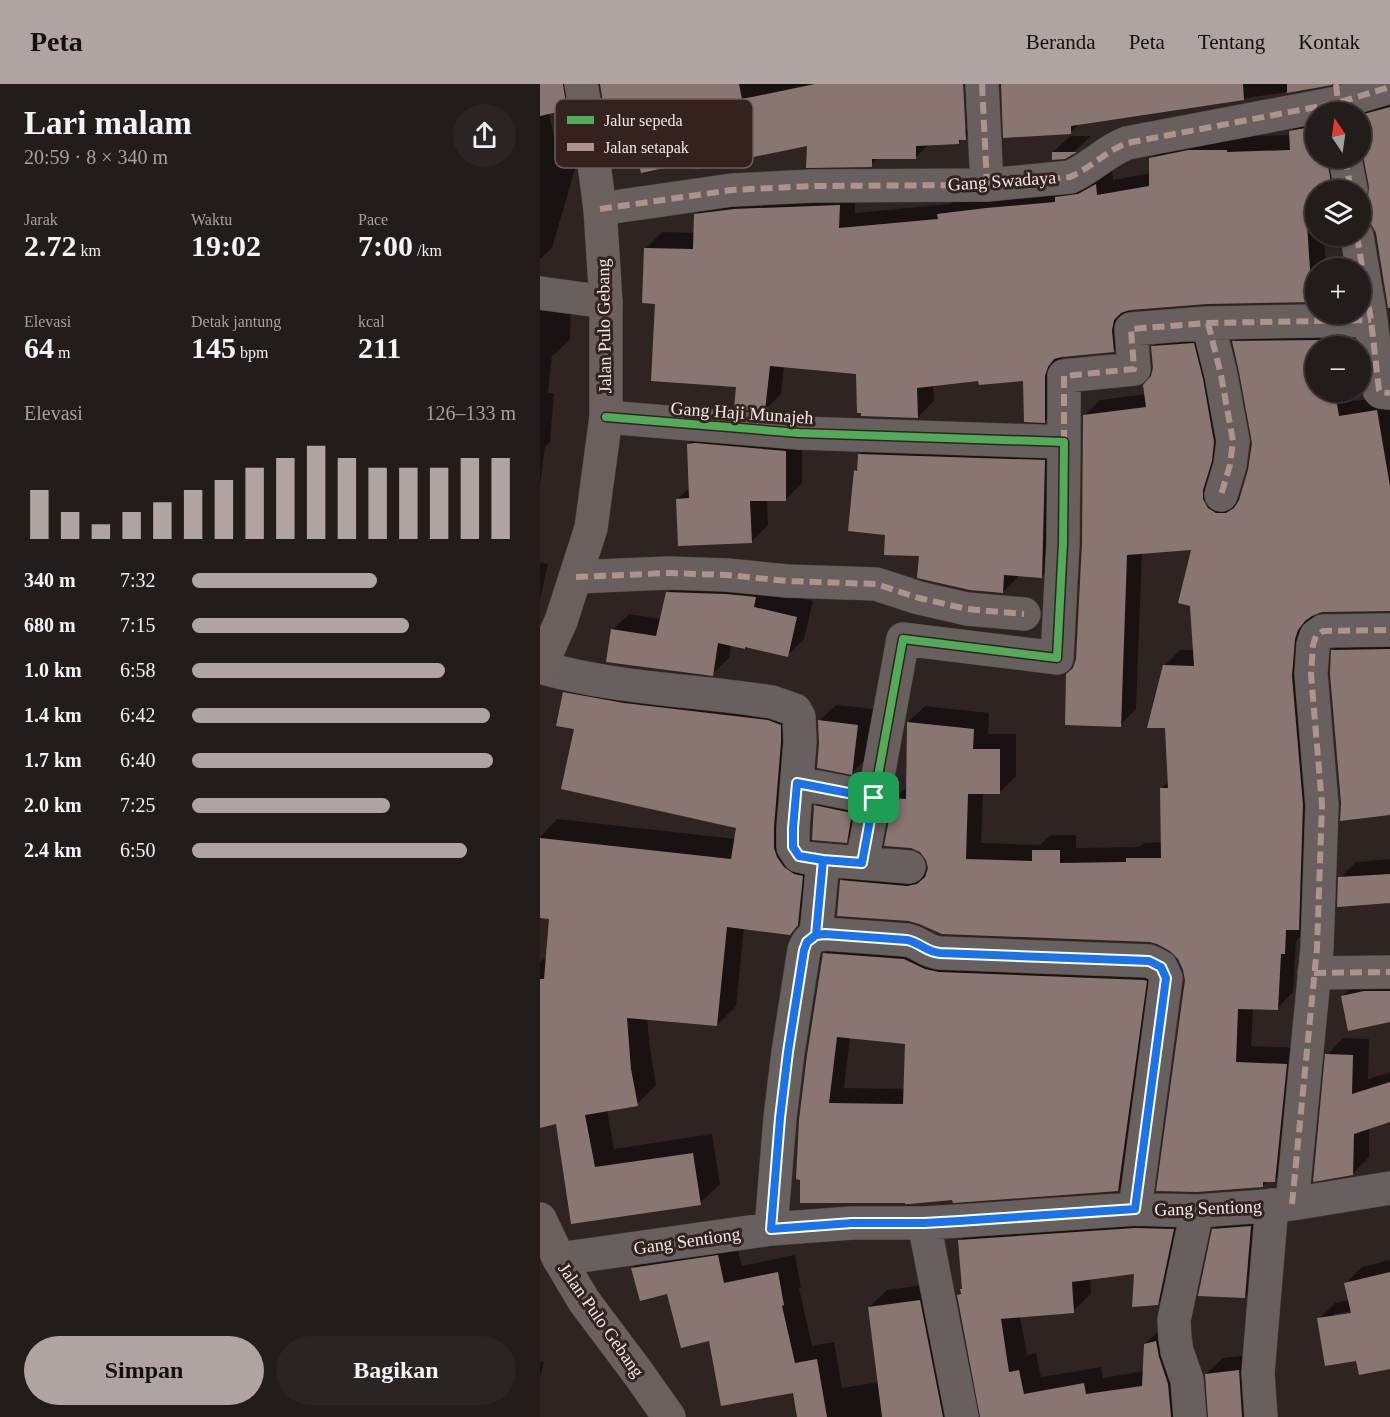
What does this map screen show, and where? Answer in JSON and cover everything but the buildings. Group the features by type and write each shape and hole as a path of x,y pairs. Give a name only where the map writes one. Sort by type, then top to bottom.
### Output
{"main road":[{"name":"Jalan Pulo Gebang","path":"581,84 584,99"},
{"name":"Jalan Pulo Gebang","path":"540,668 561,621 591,528 606,417 606,302 600,209 595,168"},
{"name":"Jalan Pulo Gebang","path":"540,1219 559,1259 584,1301 669,1417"}],"street":[{"path":"982,84 987,185"},
{"name":"Gang Swadaya","path":"600,209 732,190 812,186 987,185 1070,177 1081,172 1116,147 1127,143 1390,87"},
{"path":"540,293 606,302"},
{"path":"1371,320 1379,390 1390,393"},
{"path":"862,863 903,639 1058,658 1063,543 1064,376 1134,369 1131,329 1208,323 1305,321"},
{"path":"1208,323 1221,375 1233,441 1230,465 1221,495"},
{"name":"Gang Haji Munajeh","path":"606,417 799,433 1064,442"},
{"path":"576,576 668,573 876,584 919,598 967,609 1024,614"},
{"path":"1261,1417 1258,1373 1317,948 1322,805 1311,674 1313,645 1316,636 1323,631 1390,630"},
{"path":"540,668 603,681 772,702 795,710 799,717 800,742 793,847 799,856 909,867"},
{"path":"797,783 874,798"},
{"path":"816,935 823,860"},
{"path":"771,1229 780,1118 804,950 807,942 816,935 825,934 907,940 940,953 1149,961 1161,967 1166,978 1135,1209"},
{"path":"1314,973 1390,972"},
{"name":"Gang Sentiong","path":"559,1259 771,1229 852,1223 924,1223 1135,1209 1197,1211 1282,1205 1390,1188"},
{"path":"1191,1417 1187,1380 1177,1351 1174,1320 1197,1211"},
{"path":"924,1223 962,1417"}],"marked path":[{"path":"982,84 987,185"},
{"path":"1336,84 1338,102"},
{"path":"600,209 732,190 812,186 987,185 1070,177 1127,143 1337,103 1390,87"},
{"path":"1347,168 1349,180"},
{"path":"1359,246 1371,320 1379,390 1390,393"},
{"path":"1064,442 1064,376 1134,369 1131,329 1208,323 1305,321"},
{"path":"1208,323 1221,375 1233,441 1230,465 1221,495"},
{"path":"576,577 668,573 876,584 919,598 967,609 1024,614"},
{"path":"1292,1204 1317,948 1322,805 1311,674 1313,645 1316,636 1323,631 1390,630"},
{"path":"816,935 823,860"},
{"path":"1314,973 1390,972"}],"cycle path":[{"path":"606,417 799,433 1064,442 1063,543 1057,658 903,639 874,798"},
{"path":"771,1229 780,1118 804,950 812,938 825,934 907,940 940,953 1149,961 1161,967 1166,978 1135,1209"}],"route":[{"path":"874,798 797,783 793,847 799,856 823,860 816,935 907,940 940,953 1149,961 1161,967 1166,978 1135,1209 924,1223 852,1223 771,1229 788,1052 804,950 807,942 816,935 823,860 862,863 874,798"}]}
